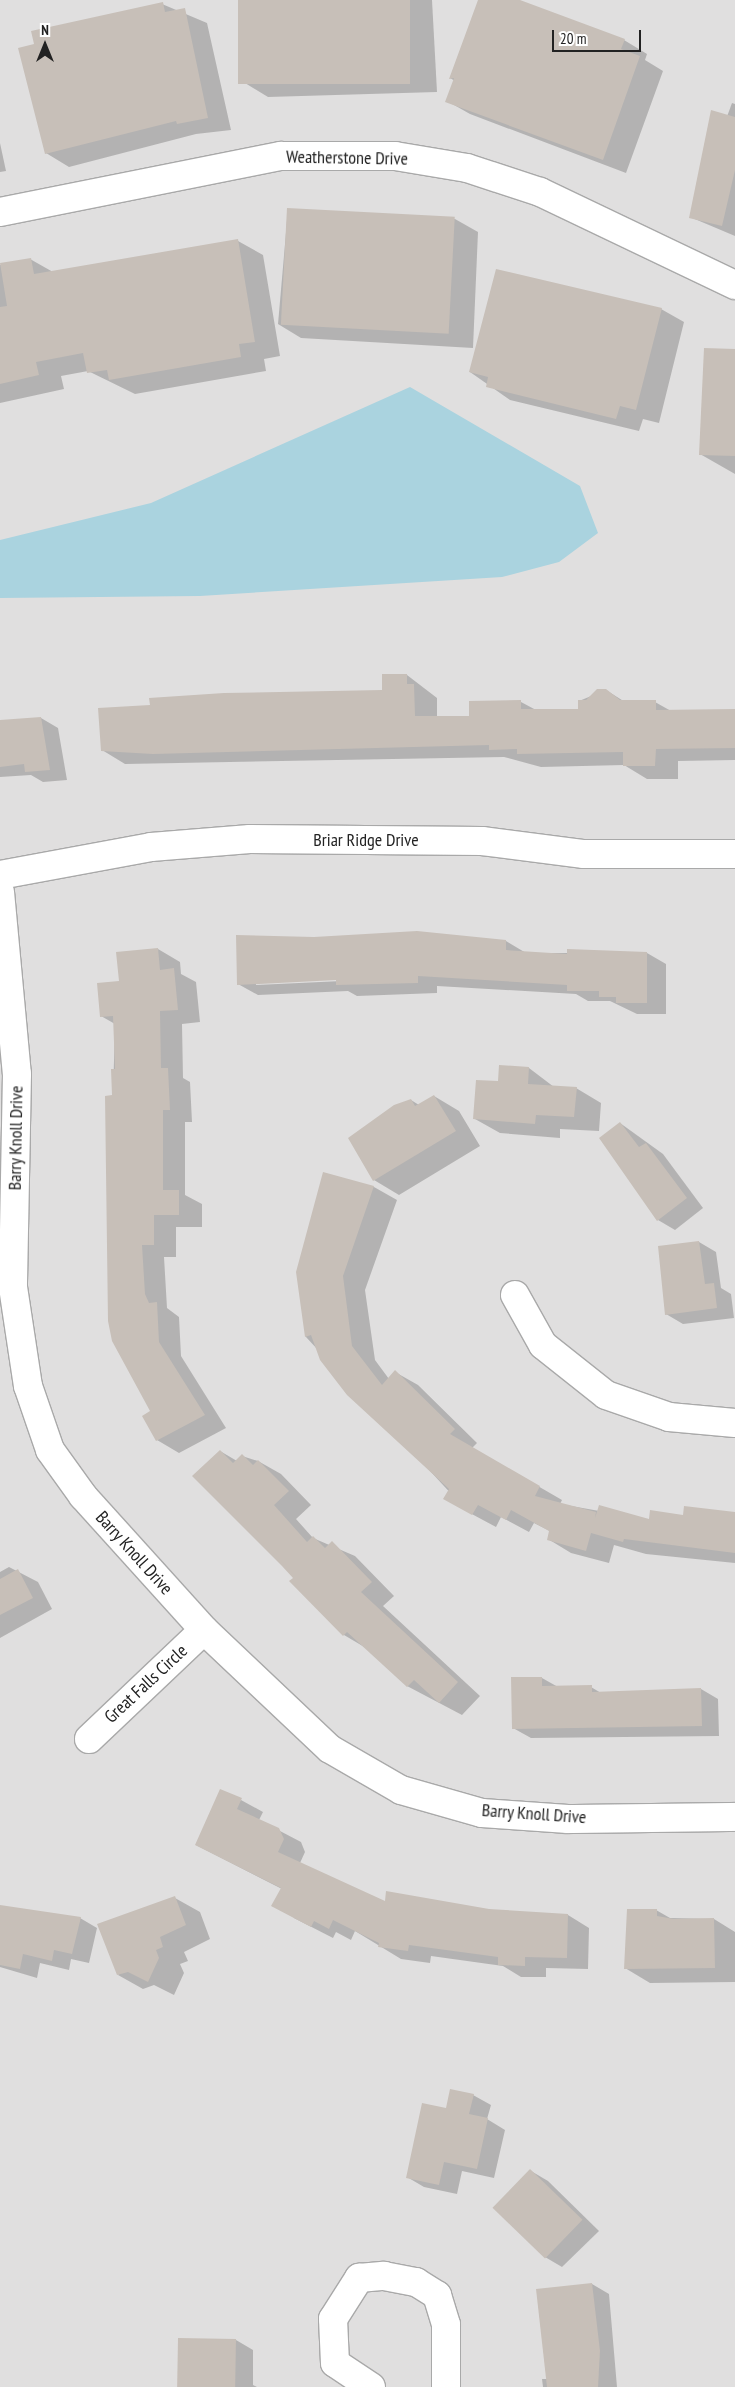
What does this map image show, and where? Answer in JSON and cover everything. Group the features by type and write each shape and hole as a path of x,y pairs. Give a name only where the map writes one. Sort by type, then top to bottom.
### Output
{"street":[{"name":"Weatherstone Drive","path":"0,212 281,156 394,156 468,168 540,192 735,285"},
{"name":"Briar Ridge Drive","path":"0,875 151,847 250,839 482,841 584,854 735,854"},
{"name":"Barry Knoll Drive","path":"0,892 17,1074 14,1287 28,1386 55,1458 83,1496 204,1630 330,1749 401,1790 482,1813 568,1819 735,1817"},
{"path":"515,1295 543,1345 606,1395 669,1417 735,1422"},
{"name":"Great Falls Circle","path":"89,1739 204,1630"},
{"path":"370,2387 335,2363 333,2318 359,2278 384,2276 416,2282 437,2295 446,2326 446,2387"}],"shaded area":[{"path":"0,0 735,0 735,2387 0,2387"}],"water":[{"path":"410,387 580,486 598,533 559,562 502,577 200,596 0,598 0,540 151,503"}],"building":[{"path":"238,0 410,0 410,84 238,84"},
{"path":"478,0 520,0 625,39 621,49 640,56 603,160 445,102 454,78 449,79"},
{"path":"163,2 165,12 185,8 208,118 177,124 176,121 45,154 18,48 34,44 31,31"},
{"path":"711,110 735,117 735,170 722,226 689,218"},
{"path":"287,208 455,217 449,334 281,325"},
{"path":"238,239 255,342 239,344 241,357 109,380 107,370 87,373 83,353 36,362 39,375 0,384 0,307 7,306 0,263 31,258 34,274"},
{"path":"496,269 662,308 636,410 620,406 616,419 486,387 488,377 469,372"},
{"path":"704,348 735,349 735,456 699,455"},
{"path":"382,674 407,674 407,684 414,684 415,716 469,716 469,701 521,700 521,709 578,709 578,700 586,700 597,689 606,689 620,700 656,700 656,710 735,709 735,748 656,749 655,766 623,766 623,752 517,754 517,749 489,750 489,745 153,754 101,751 98,708 150,705 149,698 224,693 382,690"},
{"path":"41,717 50,770 25,772 24,764 0,767 0,720"},
{"path":"417,931 506,940 506,950 567,954 567,949 647,952 647,1003 616,1003 616,997 599,997 599,991 567,991 567,985 418,976 418,983 336,985 336,980 237,985 236,935 314,937"},
{"path":"158,948 160,970 174,968 178,1010 160,1011 161,1068 168,1068 170,1110 163,1110 163,1190 179,1190 179,1215 154,1215 154,1245 142,1245 145,1294 149,1303 157,1302 159,1342 205,1415 156,1441 142,1416 150,1411 112,1341 108,1321 105,1096 112,1095 111,1069 115,1069 113,1016 100,1017 97,983 119,981 116,952"},
{"path":"499,1065 529,1067 528,1084 577,1087 574,1117 536,1115 535,1124 473,1119 476,1080 498,1081"},
{"path":"434,1095 456,1131 373,1181 348,1138 394,1105 411,1099 415,1106"},
{"path":"620,1122 639,1147 646,1143 687,1198 657,1221 599,1138"},
{"path":"323,1172 374,1186 343,1276 352,1346 382,1385 395,1370 455,1429 450,1434 540,1486 535,1496 596,1512 595,1518 599,1505 649,1519 650,1510 683,1515 684,1506 735,1512 735,1553 624,1539 623,1542 591,1533 586,1551 547,1540 549,1531 511,1510 506,1520 478,1505 472,1515 443,1499 449,1489 347,1395 320,1360 311,1335 305,1337 296,1272"},
{"path":"699,1241 705,1284 714,1283 717,1308 665,1315 658,1246"},
{"path":"220,1450 233,1463 242,1454 253,1465 258,1460 289,1491 274,1505 307,1542 313,1536 325,1548 332,1541 372,1582 361,1592 458,1682 439,1703 414,1680 407,1687 347,1632 343,1636 289,1581 293,1578 282,1566 192,1476"},
{"path":"18,1569 33,1598 0,1615 0,1579"},
{"path":"511,1677 542,1677 542,1686 592,1685 592,1692 701,1688 702,1726 512,1729"},
{"path":"220,1789 242,1798 237,1809 279,1828 284,1839 278,1852 385,1901 386,1891 489,1909 568,1914 567,1958 525,1957 525,1966 498,1965 498,1957 409,1945 408,1951 378,1947 379,1943 333,1920 329,1929 314,1921 311,1927 271,1906 281,1888 195,1845"},
{"path":"175,1896 186,1925 160,1937 163,1947 156,1950 159,1958 148,1982 128,1972 117,1975 97,1924"},
{"path":"0,1905 81,1917 72,1954 54,1950 52,1961 23,1954 20,1969 0,1965"},
{"path":"627,1909 657,1909 657,1916 674,1919 714,1918 715,1968 624,1969"},
{"path":"450,2089 474,2094 469,2114 488,2118 477,2169 444,2162 439,2185 406,2178 422,2103 446,2108"},
{"path":"530,2169 583,2220 545,2259 492,2208"},
{"path":"592,2283 600,2351 598,2387 547,2387 536,2289"},
{"path":"178,2338 236,2339 235,2387 177,2387"}]}
